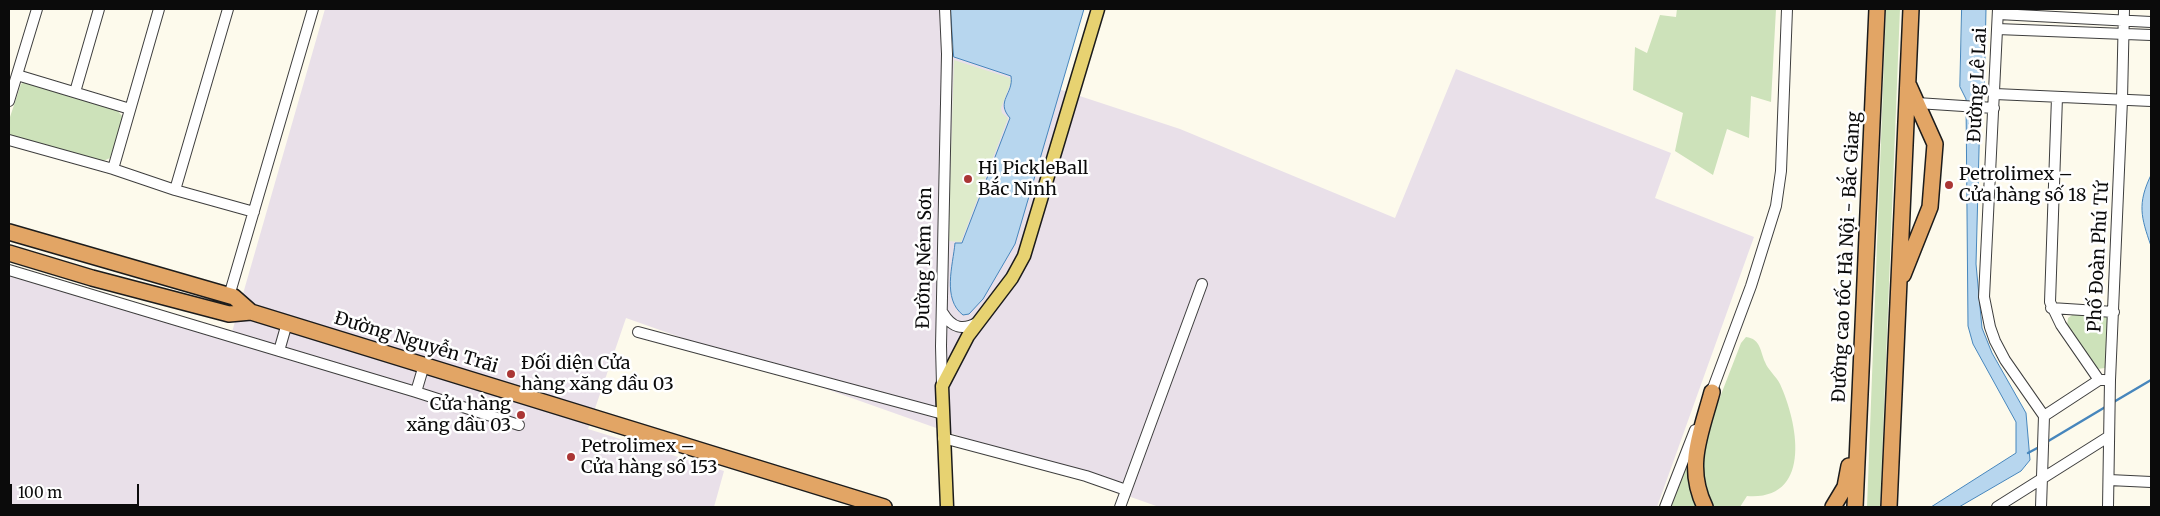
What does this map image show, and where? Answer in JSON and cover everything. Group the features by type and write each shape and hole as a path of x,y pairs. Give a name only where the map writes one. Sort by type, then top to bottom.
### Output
{"highway":[{"name":"Đường cao tốc Hà Nội - Bắc Giang","path":"1855,507 1877,9"},
{"path":"1889,507 1911,9"},
{"path":"1899,283 1930,207 1934,144 1908,82"},
{"name":"Đường Nguyễn Trãi","path":"9,232 229,296 251,312 884,507"},
{"path":"1833,507 1848,477 1857,288 1866,248"},
{"name":"Đường Nguyễn Trãi","path":"9,253 157,296 229,314 251,312"},
{"path":"1896,354 1902,399 1897,507"},
{"path":"1705,507 1694,479 1695,463 1712,392"}],"main road":[{"path":"942,386 959,351 1012,278 1024,256 1098,9"},
{"name":"Đường Ném Sơn","path":"942,386 947,507"}],"street":[{"path":"9,101 37,9"},
{"path":"75,92 99,9"},
{"path":"113,169 159,9"},
{"path":"174,190 228,9"},
{"path":"229,296 313,9"},
{"name":"Đường Ném Sơn","path":"942,386 941,346 947,54 945,9"},
{"path":"1666,507 1712,392 1751,286 1776,206 1781,163 1787,9"},
{"name":"Phố Đoàn Phú Tứ","path":"2108,507 2109,415 2106,383 2114,312 2124,9"},
{"path":"1998,12 2151,22"},
{"name":"Đường Lê Lai","path":"1998,12 1984,297 1990,327 2005,360 2044,416 2044,463 2041,507"},
{"path":"1997,29 2151,35"},
{"path":"17,75 130,109"},
{"path":"1995,94 2151,100"},
{"path":"2044,416 2106,383 2061,325 2052,308 2050,295 2057,97"},
{"path":"1917,103 1994,108"},
{"path":"9,140 254,212"},
{"path":"41,280 45,264"},
{"path":"9,270 416,392 519,425"},
{"path":"1120,507 1202,284"},
{"path":"153,313 157,296"},
{"path":"2052,308 2114,312"},
{"path":"943,312 950,322 961,328 967,328 979,321"},
{"path":"279,351 287,323"},
{"path":"638,332 943,414"},
{"path":"416,392 424,366"},
{"path":"1996,507 2108,437"},
{"path":"944,438 1086,476 1126,490"},
{"path":"2109,480 2151,482"}],"shaded area":[{"path":"325,9 949,9 952,54 1180,129 1395,218 1456,69 1671,153 1655,198 1754,237 1657,507 1159,507 626,318 588,429 724,471 714,507 9,507 9,273 230,339"}],"green space":[{"path":"1677,9 1776,9 1771,102 1751,96 1749,138 1727,129 1713,175 1675,151 1683,113 1633,90 1635,47 1647,53 1660,15 1676,17"},
{"path":"1886,9 1900,9 1880,507 1867,507"},
{"name":"Hi PickleBall Bắc Ninh","path":"954,60 1010,78 1011,82 1001,108 1002,113 1008,118 961,242 948,241"},
{"path":"26,81 116,109 123,117 110,158 101,162 10,135 9,120 21,84"},
{"path":"2075,313 2106,315 2108,320 2107,365 2105,368 2097,369 2067,326 2068,318"},
{"path":"1746,337 1755,340 1766,365 1780,384 1792,419 1795,457 1791,473 1783,486 1768,494 1747,496 1740,507 1713,507 1706,495 1698,468 1710,423 1741,343"},
{"path":"1688,459 1701,507 1669,507"}],"water":[{"path":"951,9 1084,9 1015,244 983,299 969,314 963,315 953,300 951,291 950,281 955,243 962,243 1010,118 1004,107 1010,88 1011,76 954,57"},
{"path":"1962,9 1986,9 1984,102 1980,112 1976,264 1982,328 1992,353 2026,413 2030,460 2021,471 1959,507 1931,507 2016,453 2016,422 1973,344 1968,326 1966,99 1960,87"},
{"path":"2151,175 2151,246 2143,218 2142,203"}],"waterway":[{"path":"2112,403 2151,380"},
{"path":"2045,443 2107,406"},
{"path":"2028,453 2041,446"}],"place":[{"name":"Hi PickleBall Bắc Ninh","path":"968,179"},
{"name":"Petrolimex – Cửa hàng số 18","path":"1949,185"},
{"name":"Đối diện Cửa hàng xăng dầu 03","path":"511,374"},
{"name":"Cửa hàng xăng dầu 03","path":"521,415"},
{"name":"Petrolimex – Cửa hàng số 153","path":"571,457"}]}
